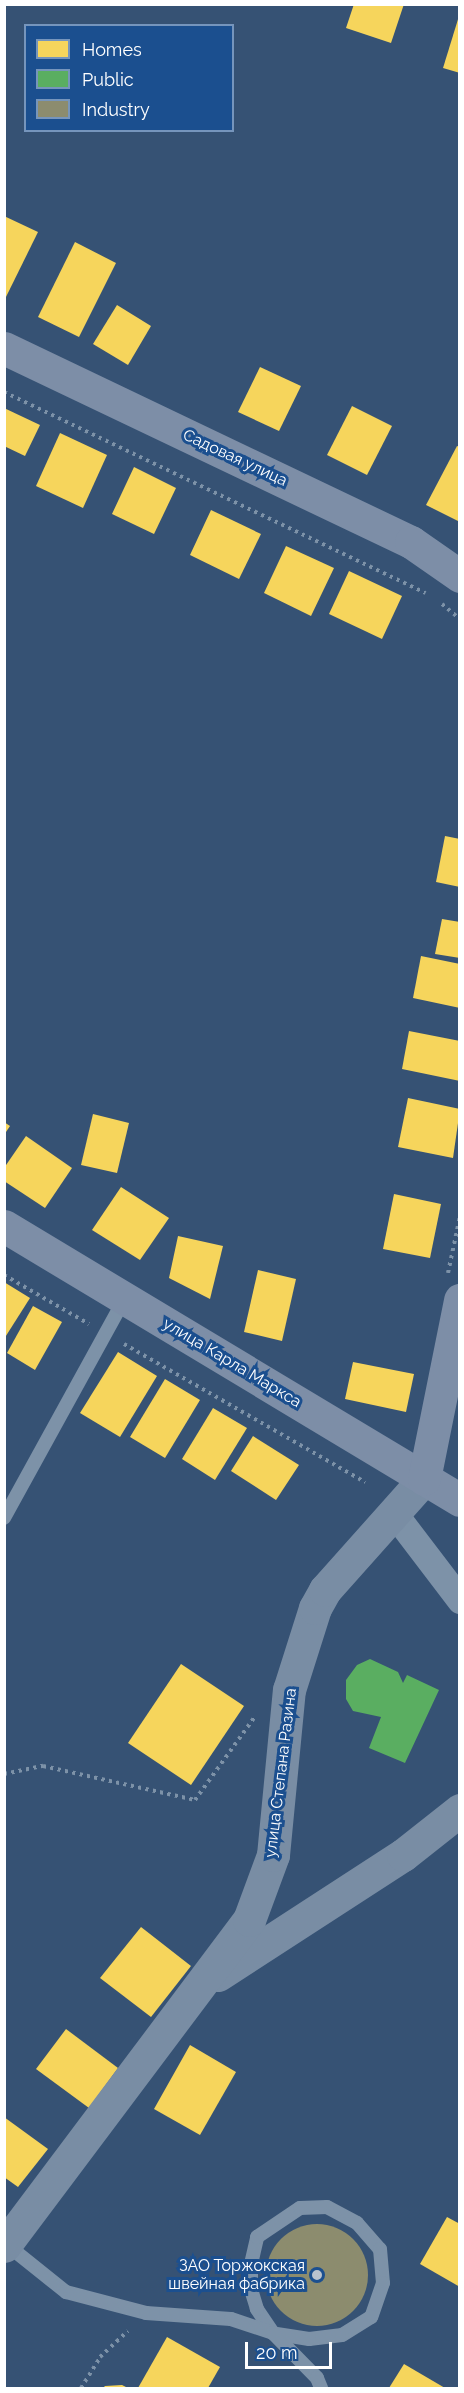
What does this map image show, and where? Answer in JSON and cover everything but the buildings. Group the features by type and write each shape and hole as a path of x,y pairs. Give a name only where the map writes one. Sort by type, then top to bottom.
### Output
{"main road":[{"name":"Садовая улица","path":"4,348 402,538 459,576"},
{"name":"улица Карла Маркса","path":"4,1226 459,1500"},
{"path":"424,1479 453,1292"}],"street":[{"path":"424,1479 459,1479"},
{"name":"улица Степана Разина","path":"5,2245 249,1920 273,1855 290,1690 315,1608 326,1590 424,1479"},
{"path":"393,1512 459,1600"},
{"name":"улица Степана Разина","path":"201,1985 403,1855 459,1810"}],"lane":[{"path":"4,1518 125,1298"},
{"path":"5,2245 66,2292 146,2313 231,2319 273,2333 309,2339 342,2335 371,2317 383,2283 380,2249 357,2223 327,2207 300,2208 257,2237 250,2264 251,2289 257,2309 273,2333 317,2378 321,2388"}],"path":[{"path":"4,392 424,592 459,619"},
{"path":"453,1292 459,1216"},
{"path":"4,1275 98,1329"},
{"path":"118,1341 367,1484"},
{"path":"4,1774 43,1766 195,1800 260,1710"},
{"path":"81,2388 100,2357 146,2313"}],"place":[{"name":"ЗАО Торжокская швейная фабрика","path":"317,2275"}]}
